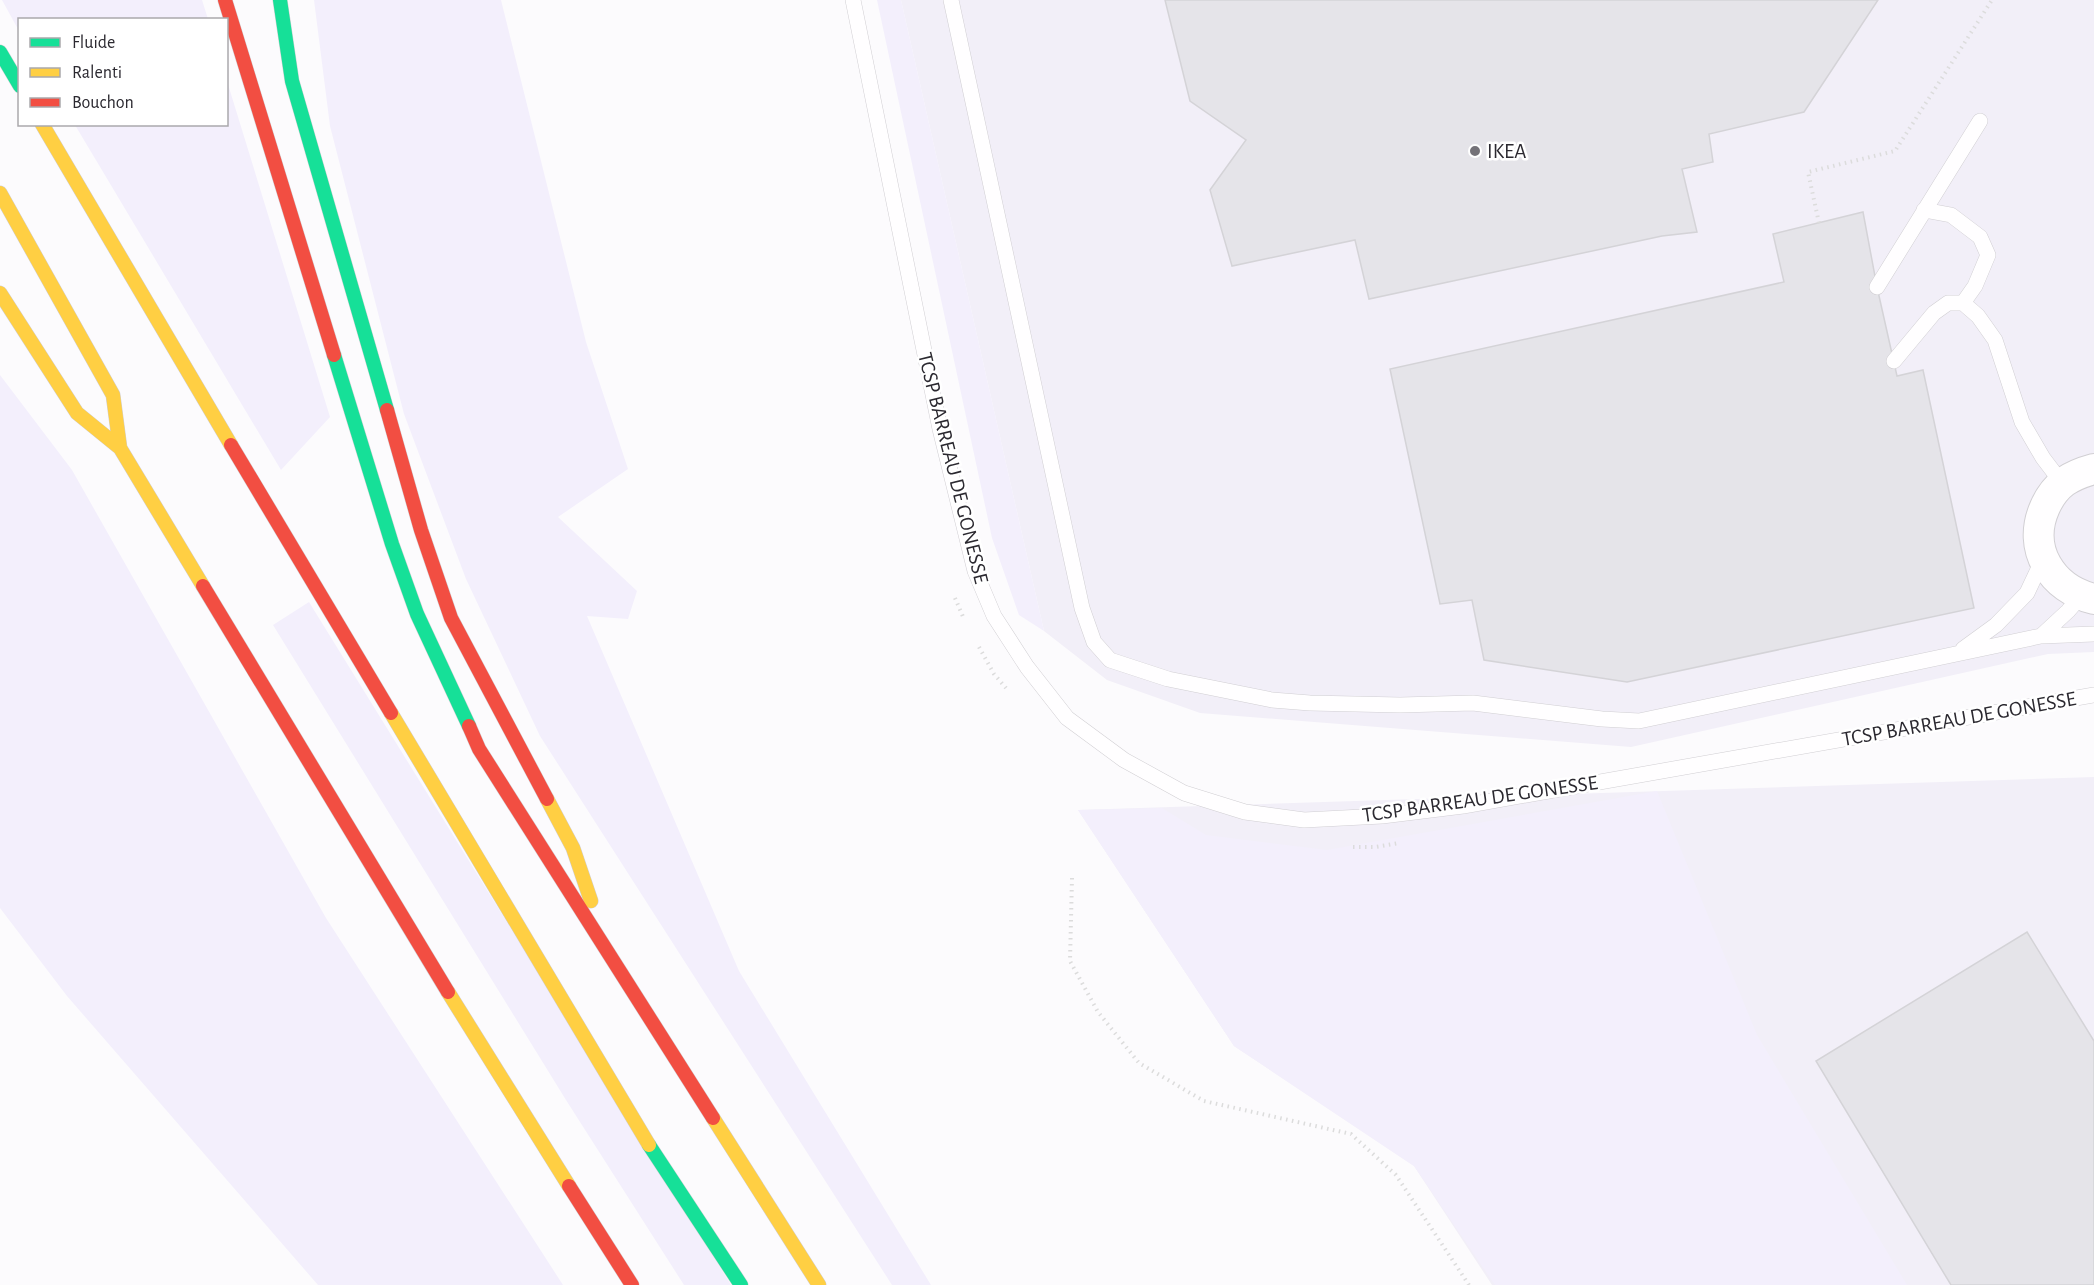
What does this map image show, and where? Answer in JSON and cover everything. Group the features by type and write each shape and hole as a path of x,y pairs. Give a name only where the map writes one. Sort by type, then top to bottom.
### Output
{"highway":[{"path":"225,0 392,544 417,614 480,749 819,1285"},
{"path":"280,0 292,81 421,530 451,618 573,848 605,946"},
{"path":"0,52 18,83"},
{"path":"43,126 167,339 645,1139 741,1285"},
{"path":"0,193 113,395 120,448"},
{"path":"0,293 76,414 120,448 494,1067 632,1285"}],"street":[{"path":"2087,598 2065,587 2052,574 2043,559 2038,538 2040,518 2049,499 2062,483 2078,473 2094,469"}],"lane":[{"name":"TCSP BARREAU DE GONESSE","path":"854,0 940,429 975,572 994,616 1026,667 1067,718 1134,766 1184,793 1245,812 1304,820 1382,816 1463,806 2094,695"},
{"path":"951,0 1082,608 1094,642 1110,660 1168,679 1272,700 1400,705 1473,703 1602,719 1639,721 2041,636 2094,634"},
{"path":"1877,287 1980,121"},
{"path":"1924,210 1952,215 1980,237 1988,255 1975,286 1963,303"},
{"path":"1894,361 1934,313 1948,303 1963,303 1978,316 1995,340 2022,422 2043,458 2062,483"},
{"path":"1958,652 1996,625 2027,593 2043,559"},
{"path":"2041,636 2068,611 2087,598"}],"path":[{"path":"1819,223 1808,172 1895,151 1992,0"},
{"path":"952,590 969,628"},
{"path":"974,638 994,674 1009,691"},
{"path":"1342,846 1376,847 1410,842"},
{"path":"1072,878 1070,961 1098,1012 1138,1063 1204,1101 1351,1134 1396,1175 1469,1285"}],"shaded area":[{"path":"2,0 202,0 208,18 18,18 18,29"},
{"path":"314,0 501,0 586,342 628,469 558,517 637,591 628,619 587,616 739,971 931,1285 892,1285 540,736 466,579 404,414 330,126"},
{"path":"877,0 901,0 1044,631 1019,615 992,538"},
{"path":"901,0 2094,0 2094,652 2048,654 1631,747 1200,713 1107,680 1044,631"},
{"path":"228,84 330,417 281,470 76,126 228,126"},
{"path":"0,375 72,470 326,918 563,1285 318,1285 67,996 0,908"},
{"path":"309,602 731,1285 684,1285 566,1100 273,625"},
{"path":"2094,777 2094,1285 1492,1285 1414,1166 1234,1046 1078,810"},
{"path":"1657,791 1757,1035 1907,1285 1495,1285 1414,1166 1234,1046 1078,810 1162,808 1206,835 1327,850"}],"building":[{"name":"IKEA","path":"1165,0 1878,0 1804,112 1709,134 1713,162 1682,169 1697,232 1662,236 1369,299 1355,240 1232,266 1210,190 1246,140 1190,101"},
{"path":"1863,212 1897,376 1923,370 1974,608 1627,682 1484,660 1472,600 1440,604 1390,369 1784,282 1773,234"},
{"path":"2027,932 2094,1041 2094,1285 1951,1285 1816,1061"}],"traffic: fast":[{"path":"280,0 292,81 387,410"},
{"path":"0,52 18,83"},
{"path":"334,355 392,544 417,614 469,726"},
{"path":"649,1145 741,1285"}],"traffic: slow":[{"path":"43,126 231,445"},
{"path":"0,193 113,395 120,448"},
{"path":"0,293 77,413 120,448 203,586"},
{"path":"391,713 649,1145"},
{"path":"547,799 573,848 591,901"},
{"path":"448,992 569,1186"},
{"path":"713,1118 819,1285"}],"traffic: jam":[{"path":"225,0 334,355"},
{"path":"387,410 421,530 451,618 547,799"},
{"path":"231,445 391,713"},
{"path":"203,586 448,992"},
{"path":"469,726 479,749 713,1118"},
{"path":"569,1186 632,1285"}],"place":[{"name":"IKEA","path":"1475,151"}]}
